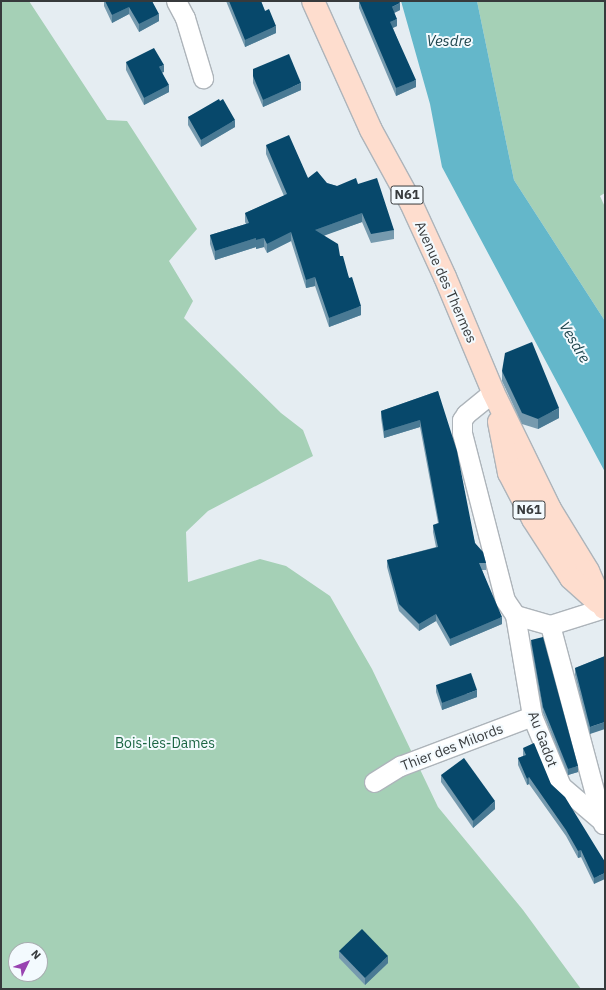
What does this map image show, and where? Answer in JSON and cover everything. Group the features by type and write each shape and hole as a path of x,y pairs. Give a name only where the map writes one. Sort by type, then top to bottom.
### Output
{"main road":[{"name":"Avenue des Thermes","path":"313,1 370,130 408,197 430,243 493,392 509,473 533,519 571,578 605,609"}],"street":[{"path":"176,1 185,18 203,78"},
{"path":"493,392 466,414 462,420 462,433 505,600 515,615 550,624"},
{"name":"Avenue des Thermes","path":"550,624 605,609"},
{"name":"Au Gadot","path":"515,615 532,716 561,786 603,825"},
{"name":"Au Gadot","path":"550,624 603,825"},
{"name":"Thier des Milords","path":"374,782 400,766 532,716"}],"green space":[{"name":"Bois-les-Dames","path":"1,1 29,1 107,120 127,121 197,229 169,261 193,301 184,318 281,413 303,430 313,456 208,511 186,532 188,582 260,559 286,566 330,596 372,669 438,807 523,910 581,989 1,989"},
{"path":"477,1 605,1 605,193 600,196 605,207 605,321 514,180"}],"water":[{"name":"Vesdre","path":"401,1 477,1 514,180 605,321 605,472 442,167 430,104"}],"building":[{"path":"105,1 152,1 159,14 139,24 129,7 112,15"},
{"path":"229,1 261,1 265,11 269,9 276,26 245,40"},
{"path":"359,1 399,1 400,3 392,7 397,19 390,22 416,80 396,88"},
{"path":"154,48 164,65 159,67 169,85 144,98 126,62"},
{"path":"289,54 301,83 263,100 253,76 253,69"},
{"path":"219,99 220,101 223,99 235,120 201,140 188,117"},
{"path":"289,135 308,178 317,171 327,183 337,186 356,178 358,184 377,178 394,230 371,234 362,213 315,230 338,244 340,256 343,256 349,278 352,277 361,306 329,318 315,277 306,280 291,232 267,244 264,238 256,240 256,238 215,251 210,235 249,223 245,213 287,194 266,145"},
{"path":"532,342 559,408 538,419 522,413 502,371 505,353"},
{"path":"438,391 457,451 475,543 483,552 486,563 479,563 502,617 450,639 436,614 419,624 399,604 387,560 438,547 433,525 439,523 420,420 384,431 381,411"},
{"path":"543,637 578,766 568,769 543,707 531,640"},
{"path":"605,656 605,722 590,727 575,668"},
{"path":"471,673 477,690 442,703 436,685"},
{"path":"534,743 551,784 565,797 605,862 605,873 594,878 581,850 578,851 566,830 529,777 527,779 518,758 526,755 523,748"},
{"path":"464,758 495,801 473,821 441,775"},
{"path":"362,929 388,956 365,978 339,951"}]}
